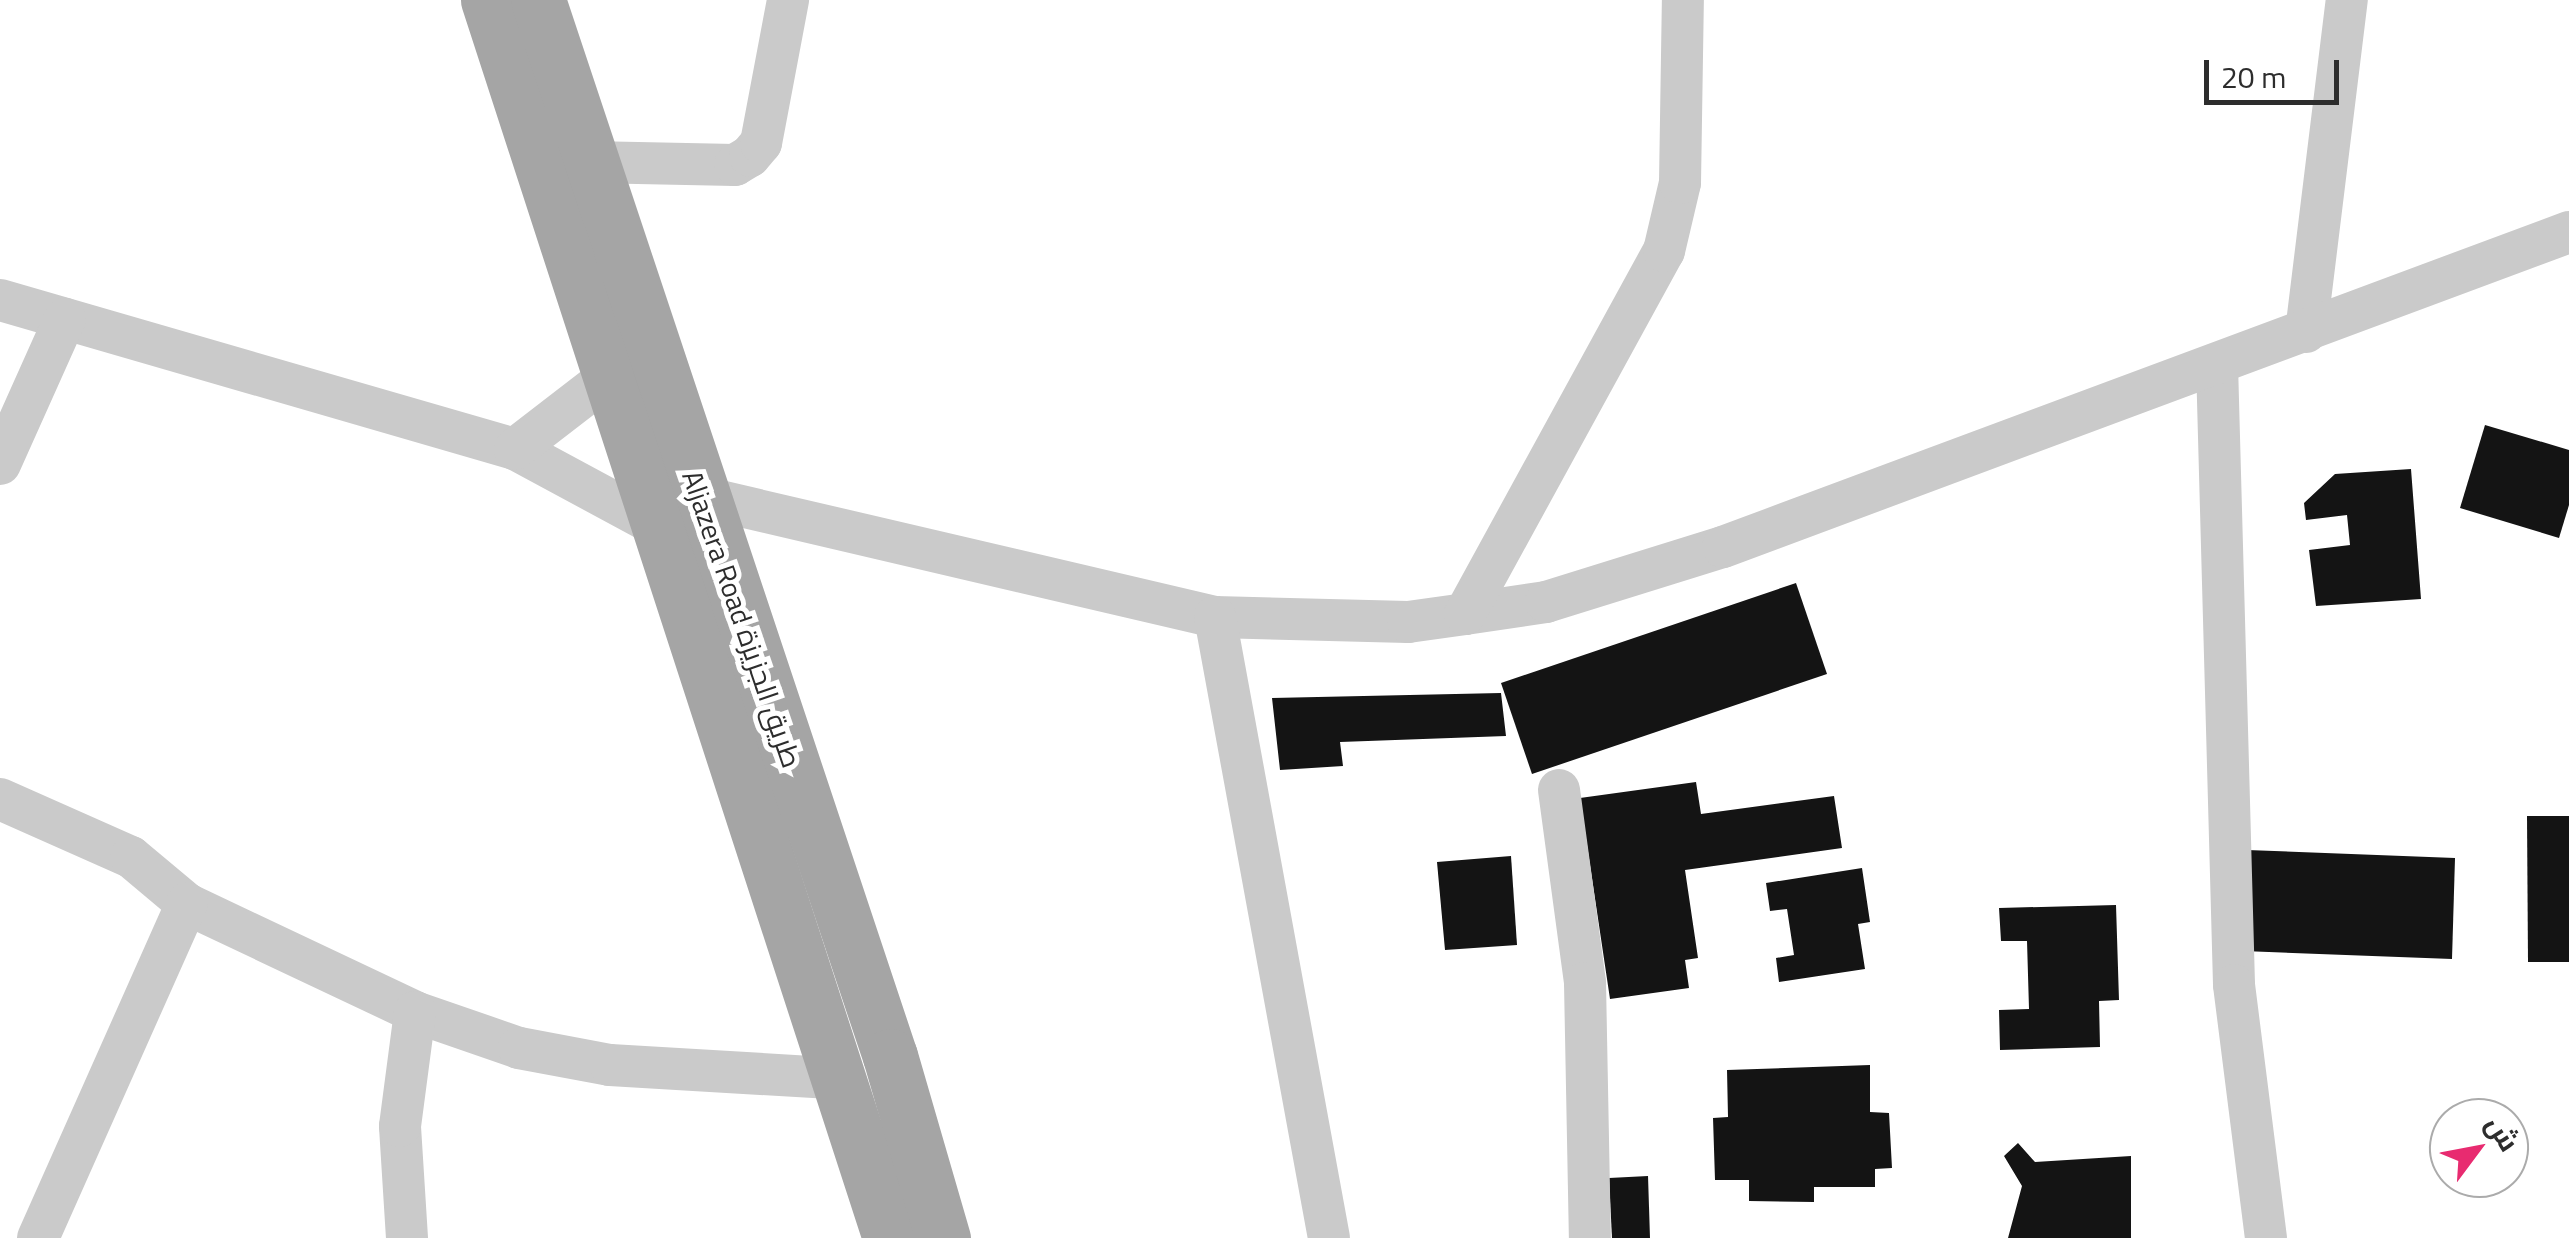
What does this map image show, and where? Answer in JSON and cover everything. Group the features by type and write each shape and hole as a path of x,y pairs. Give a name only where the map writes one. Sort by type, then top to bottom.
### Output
{"main road":[{"name":"Aljazera Road طريق الجزيزة","path":"488,0 607,378 670,504 890,1056 943,1238"},
{"name":"Aljazera Road طريق الجزيزة","path":"538,0 589,162 670,504 890,1238"}],"street":[{"path":"589,162 734,164 750,156 762,143 788,0"},
{"path":"1465,614 1664,250 1680,184 1683,0"},
{"path":"2306,332 2347,0"},
{"path":"0,300 515,449 670,504 1215,617 1408,622 1546,602 1723,548 2569,232"},
{"path":"0,464 65,319"},
{"path":"2217,364 2234,985 2266,1238"},
{"path":"515,449 607,378"},
{"path":"1215,617 1330,1238"},
{"path":"1559,790 1585,983 1590,1238"},
{"path":"0,799 131,857 187,904 414,1012 519,1048 610,1064 844,1079"},
{"path":"38,1238 187,904"},
{"path":"407,1238 400,1126 414,1012"}],"building":[{"path":"2485,425 2569,450 2569,505 2559,538 2460,508"},
{"path":"2411,469 2421,599 2316,606 2309,550 2350,545 2347,515 2306,520 2304,503 2335,474"},
{"path":"1796,583 1827,674 1532,774 1501,683"},
{"path":"1501,693 1506,736 1340,742 1343,766 1280,770 1272,698"},
{"path":"1696,782 1701,814 1834,796 1842,848 1685,870 1698,958 1685,960 1689,988 1610,999 1580,798"},
{"path":"2527,816 2569,816 2569,962 2528,962"},
{"path":"2247,850 2455,858 2452,959 2243,951"},
{"path":"1511,856 1517,945 1445,950 1437,862"},
{"path":"1862,868 1870,922 1858,924 1865,969 1779,982 1776,958 1794,955 1787,909 1770,911 1766,883"},
{"path":"2116,905 2119,1000 2099,1001 2100,1047 2000,1050 1999,1010 2029,1009 2027,941 2001,941 1999,908"},
{"path":"1870,1065 1870,1112 1889,1113 1892,1168 1875,1169 1875,1187 1814,1187 1814,1202 1749,1201 1749,1180 1715,1180 1713,1118 1728,1117 1727,1070"},
{"path":"2018,1143 2035,1162 2131,1156 2131,1238 2008,1238 2022,1186 2004,1156"},
{"path":"1648,1176 1650,1238 1612,1238 1609,1178"}]}
